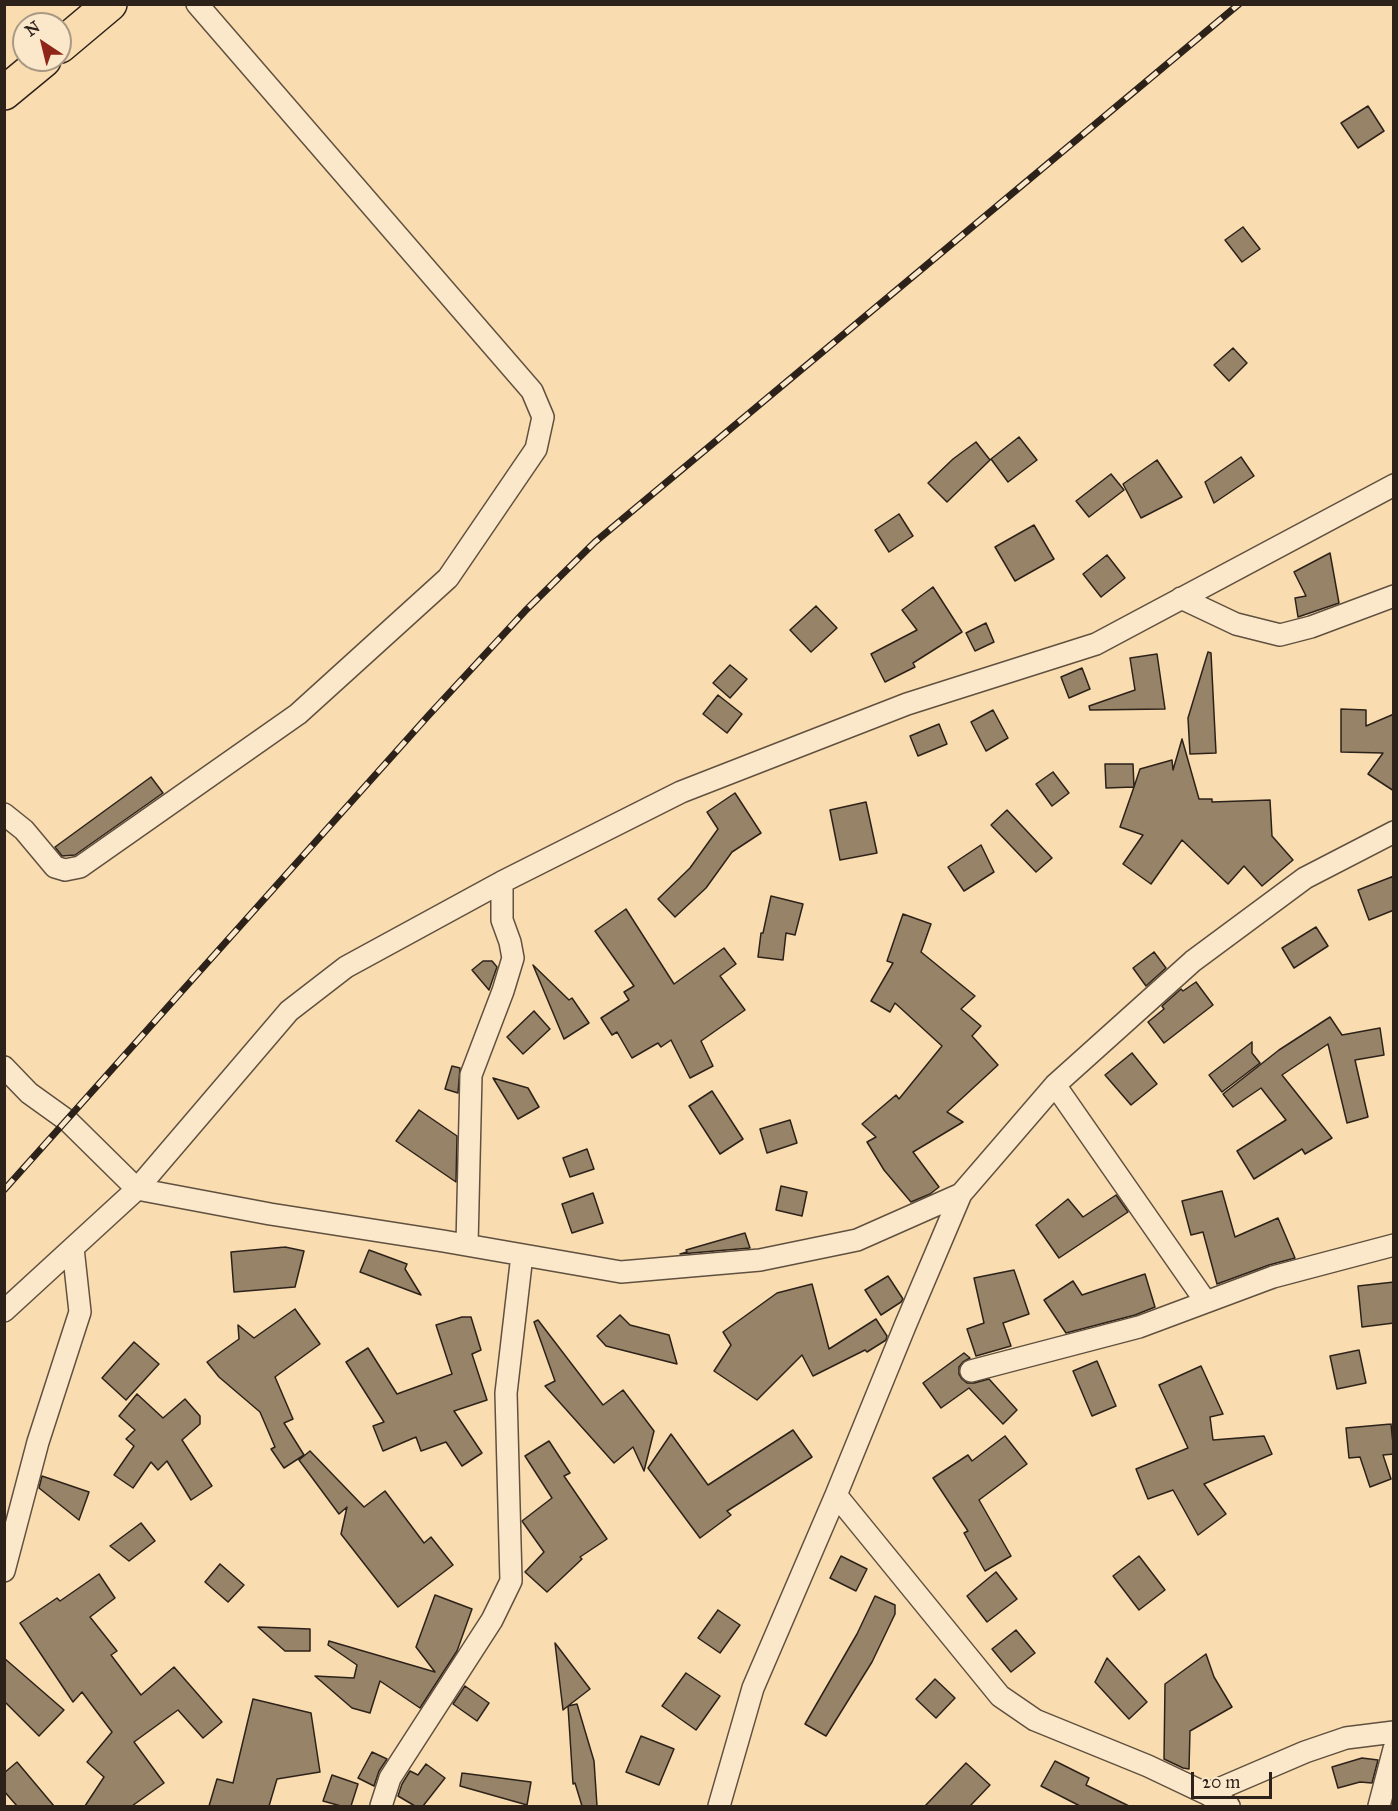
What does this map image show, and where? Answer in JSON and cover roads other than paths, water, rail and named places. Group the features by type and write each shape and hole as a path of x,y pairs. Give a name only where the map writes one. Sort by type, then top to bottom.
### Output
{"highway":[{"path":"72,36 110,4"},
{"path":"6,88 28,72"}],"street":[{"path":"4,814 24,830 55,867 65,870 80,867 298,714 448,578 536,449 543,417 532,391 197,4"},
{"path":"4,1311 137,1189 289,1011 346,967 502,882 681,792 907,704 1096,644 1394,485"},
{"path":"1181,598 1236,624 1280,635 1311,627 1394,596"},
{"path":"719,1806 753,1688 961,1194 1056,1085 1193,961 1305,878 1394,832"},
{"path":"467,1245 471,1075 513,958 502,920 502,882"},
{"path":"4,1067 28,1093 68,1121 137,1189 270,1214 621,1272 760,1260 857,1240 961,1194"},
{"path":"1056,1085 1206,1302"},
{"path":"971,1371 1139,1327 1273,1277 1394,1245"},
{"path":"4,1571 38,1442 80,1312 73,1248"},
{"path":"381,1806 390,1778 492,1620 511,1581 506,1393 522,1255"},
{"path":"836,1495 1000,1696 1035,1720 1148,1766 1229,1806"},
{"path":"1207,1794 1305,1752 1346,1738 1394,1732"},
{"path":"1379,1806 1394,1749"}],"railway":[{"path":"4,1190 428,716 525,611 595,542 1239,4"}]}
